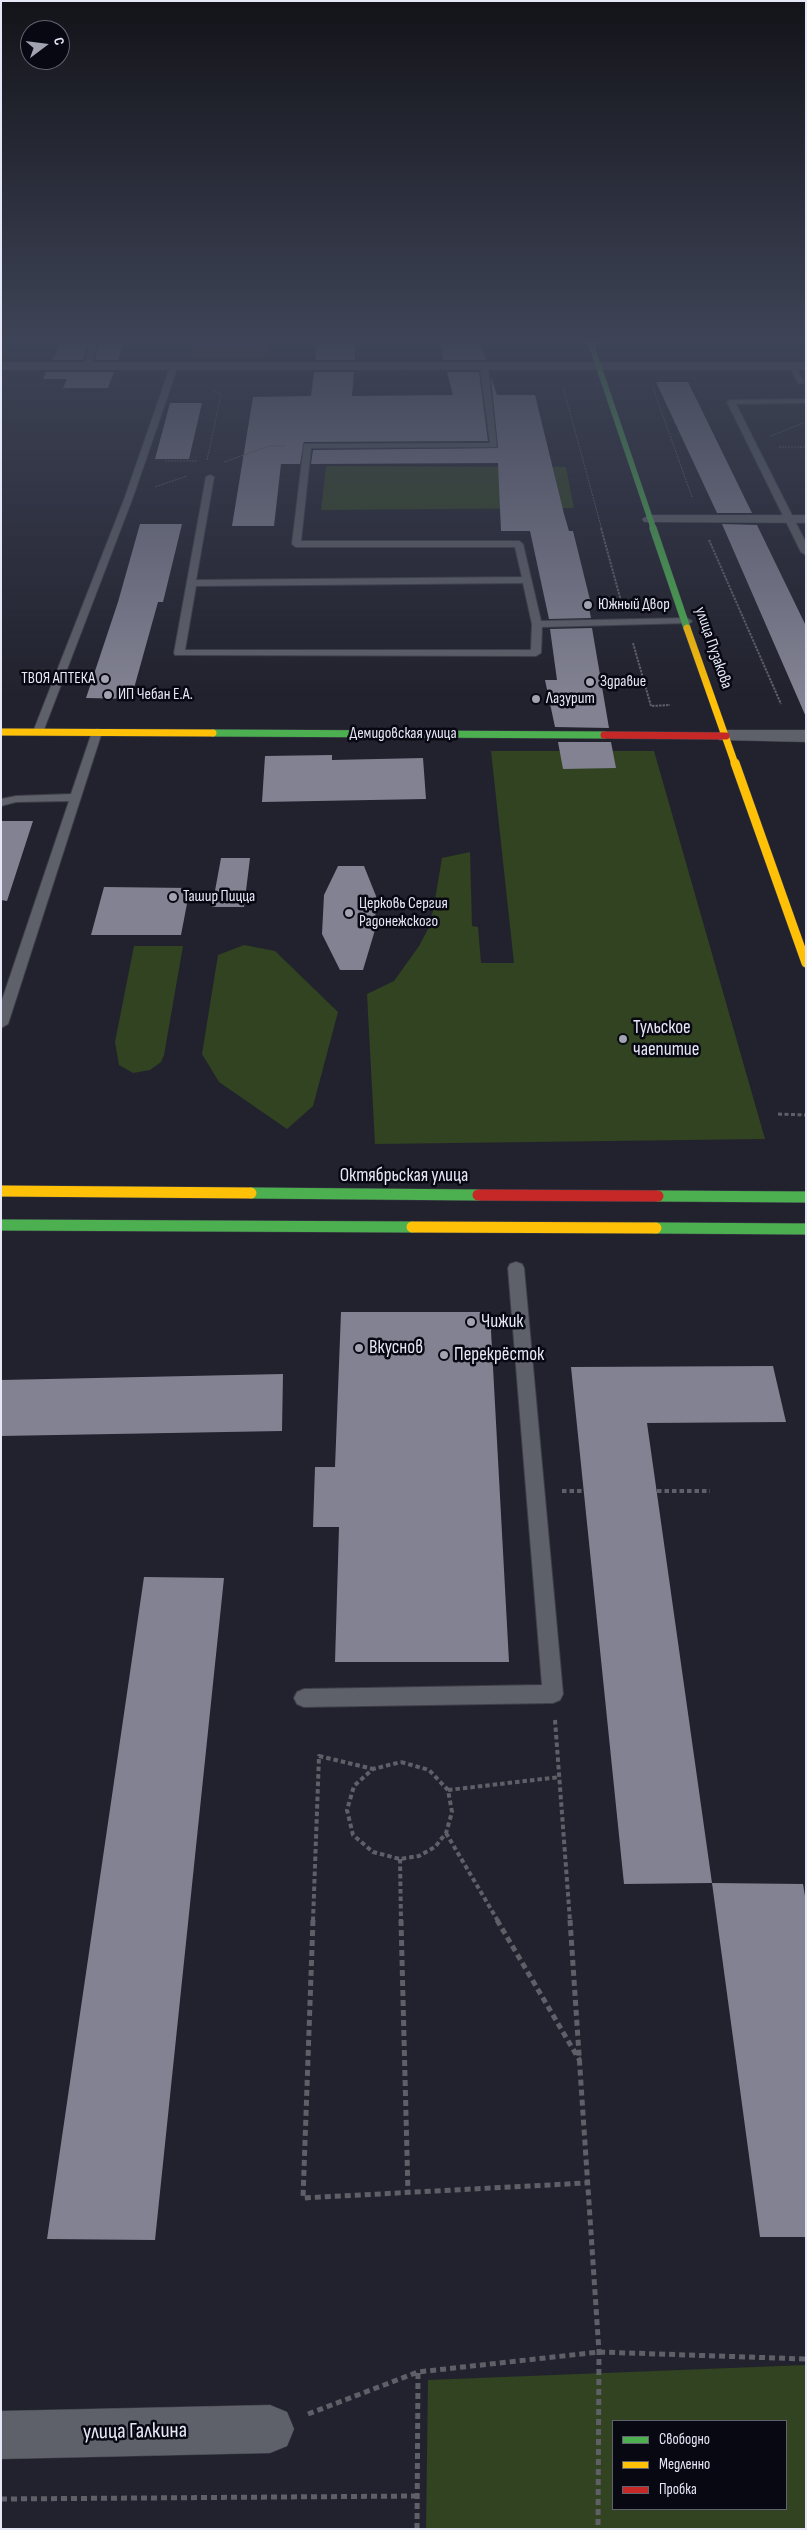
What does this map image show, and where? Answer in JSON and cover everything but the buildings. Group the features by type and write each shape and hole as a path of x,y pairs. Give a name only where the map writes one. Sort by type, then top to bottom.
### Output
{"street":[{"name":"улица Пузакова","path":"630,462 806,963"},
{"path":"649,519 806,518"},
{"name":"Демидовская улица","path":"1,732 806,736"},
{"name":"Октябрьская улица","path":"1,1191 800,1203"},
{"path":"1,1225 806,1229 800,1203"},
{"name":"улица Галкина","path":"1,2435 270,2429"}],"lane":[{"path":"38,732 129,497 141,462"},
{"path":"210,477 179,653 536,653 537,624 519,544 296,544 305,462"},
{"path":"761,462 806,552"},
{"path":"191,584 527,580"},
{"path":"537,624 686,621"},
{"path":"1,1024 74,797 97,732"},
{"path":"1,803 16,799 74,797"},
{"path":"304,1698 553,1694 516,1268"}],"path":[{"path":"584,462 651,706 670,705"},
{"path":"129,497 188,476"},
{"path":"778,1114 806,1114"},
{"path":"569,1491 584,1491"},
{"path":"657,1491 710,1491"},
{"path":"553,1694 581,2063 586,2183 599,2352 598,2529"},
{"path":"373,1769 354,1786 347,1810 353,1835 373,1852 400,1859 419,1856 435,1846 446,1833 452,1812 448,1790 429,1770 401,1762 373,1769 318,1756 303,2198 586,2183"},
{"path":"448,1790 560,1777"},
{"path":"446,1833 581,2063"},
{"path":"400,1859 408,2193"},
{"path":"270,2429 418,2372 599,2352 806,2359"},
{"path":"417,2529 418,2372"},
{"path":"1,2499 418,2496"}],"green space":[{"path":"326,466 566,467 574,508 321,510"},
{"path":"491,751 654,751 765,1139 375,1144 367,994 394,981 419,946 428,929 433,911 442,858 470,852 472,926 478,927 481,963 514,963"},
{"path":"244,945 275,951 338,1012 313,1106 287,1129 219,1082 202,1054 218,955"},
{"path":"134,946 183,946 164,1055 161,1062 150,1070 133,1073 119,1065 115,1042"},
{"path":"806,2365 806,2529 426,2529 428,2380"}],"traffic: fast":[{"path":"631,462 687,628"},
{"path":"213,733 604,735"},
{"path":"251,1193 478,1195"},
{"path":"658,1196 806,1197"},
{"path":"1,1225 412,1227"},
{"path":"656,1228 806,1229"}],"traffic: slow":[{"path":"687,628 806,963"},
{"path":"1,732 213,733"},
{"path":"1,1191 251,1193"},
{"path":"412,1227 656,1228"}],"traffic: jam":[{"path":"604,735 726,736"},
{"path":"478,1195 658,1196"}],"place":[{"name":"Южный Двор","path":"588,605"},
{"name":"ТВОЯ АПТЕКА","path":"105,679"},
{"name":"Здравие","path":"590,682"},
{"name":"ИП Чебан Е.А.","path":"108,695"},
{"name":"Лазурит","path":"536,699"},
{"name":"Ташир Пицца","path":"173,897"},
{"name":"Церковь Сергия Радонежского","path":"349,913"},
{"name":"Тульское чаепитие","path":"623,1039"},
{"name":"Чижик","path":"471,1322"},
{"name":"Вкуснов","path":"359,1348"},
{"name":"Перекрёсток","path":"444,1355"}]}
